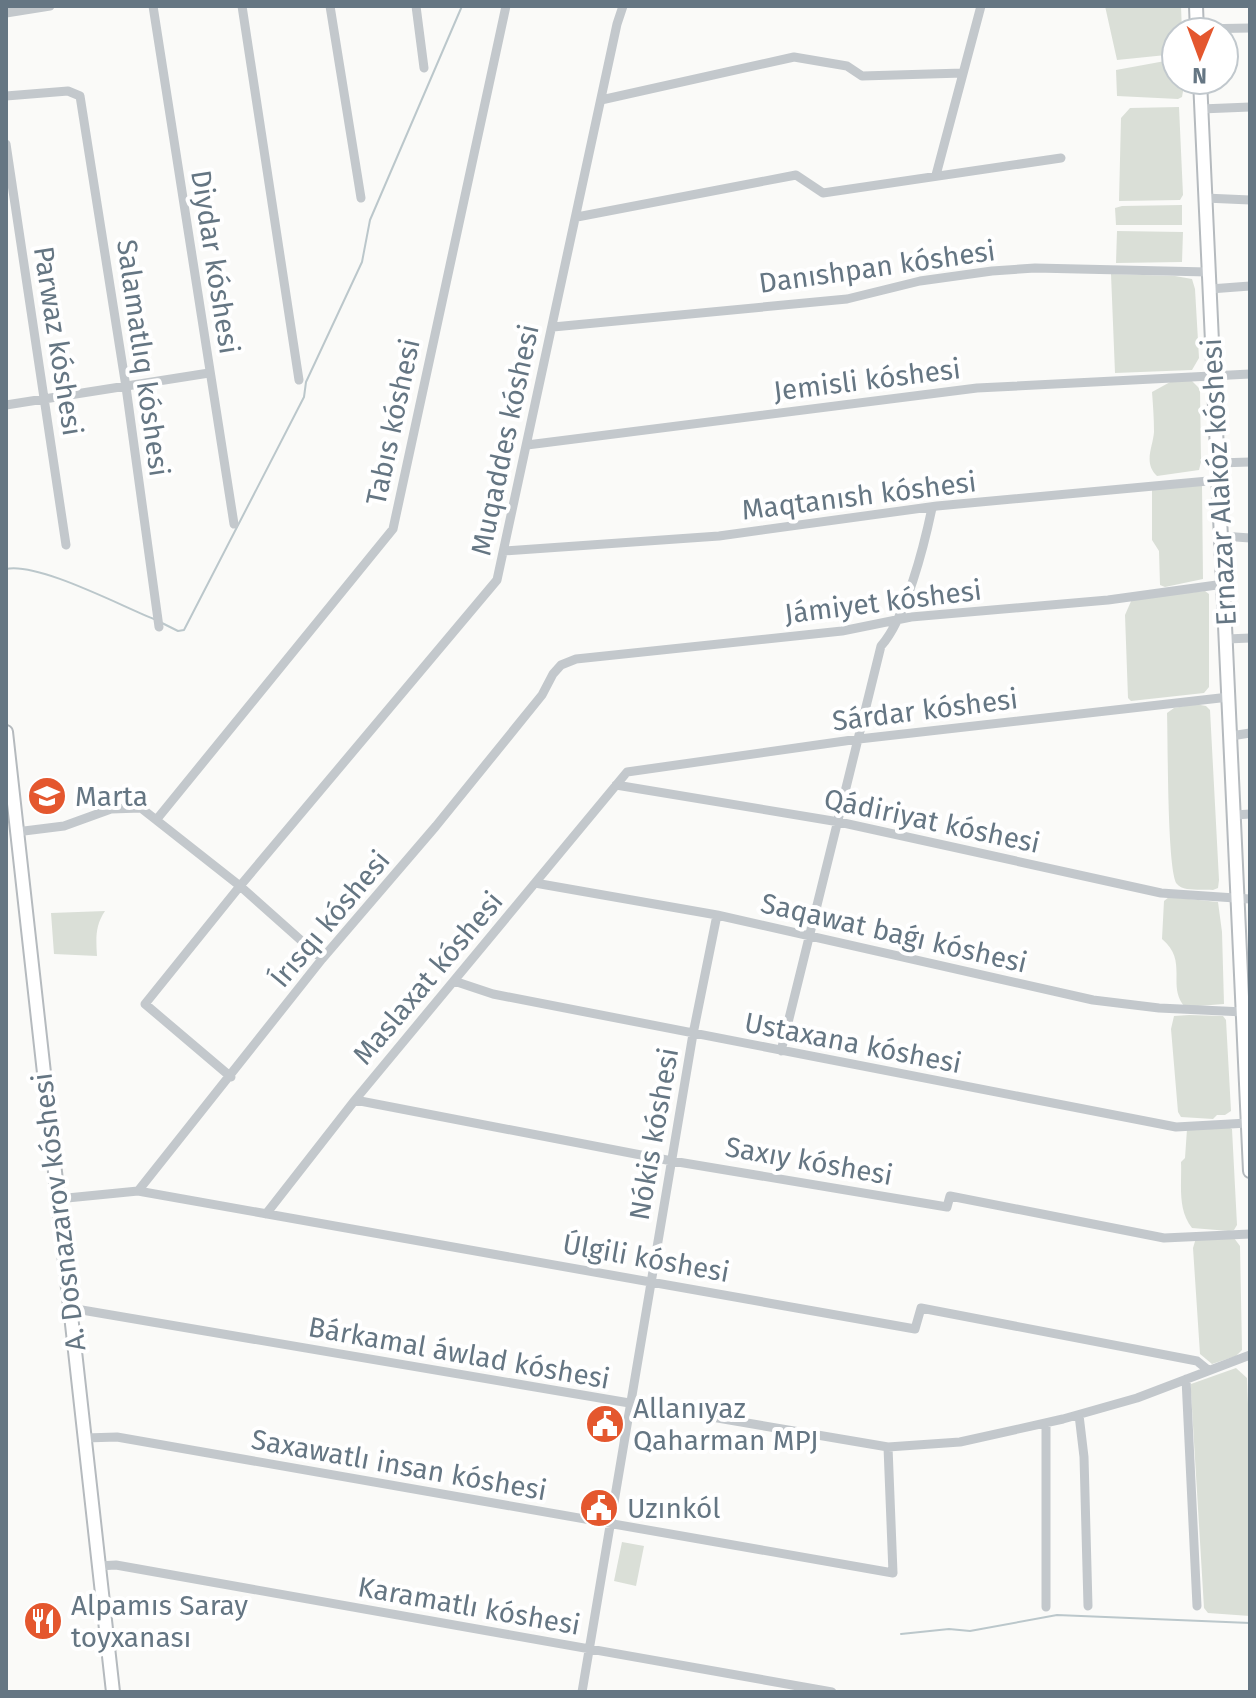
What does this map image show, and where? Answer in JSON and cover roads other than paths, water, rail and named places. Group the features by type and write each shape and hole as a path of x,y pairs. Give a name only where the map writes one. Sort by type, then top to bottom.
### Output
{"main road":[{"name":"Ernazar Alakóz kóshesi","path":"1201,96 1235,815 1244,900 1247,986 1244,1012 1250,1171"},
{"name":"A. Dosnazarov kóshesi","path":"6,732 113,1692"}],"street":[{"path":"6,13 50,6"},
{"name":"Diydar kóshesi","path":"153,6 234,524"},
{"path":"242,6 299,380"},
{"path":"330,6 361,198"},
{"path":"416,6 424,68"},
{"name":"Tabıs kóshesi","path":"157,819 393,529 506,6"},
{"name":"Muqaddes kóshesi","path":"231,1077 145,1004 497,580 623,6"},
{"path":"936,175 981,6"},
{"path":"601,100 794,57 847,66 862,76 963,73"},
{"name":"Salamatlıq kóshesi","path":"6,96 68,91 80,96 126,387 159,627"},
{"path":"1201,109 1250,107"},
{"name":"Parwaz kóshesi","path":"6,144 66,545"},
{"path":"577,217 796,175 823,193 1061,158"},
{"path":"1205,198 1250,200"},
{"name":"Danıshpan kóshesi","path":"553,327 847,299 920,281 992,271 1035,268 1208,272"},
{"path":"1210,289 1250,286"},
{"path":"6,405 209,373"},
{"name":"Jemisli kóshesi","path":"527,445 977,388 1250,374"},
{"path":"1218,463 1250,462"},
{"name":"Maqtanısh kóshesi","path":"504,551 719,536 932,508 1219,480"},
{"path":"781,1051 881,646 892,635 924,542 932,508"},
{"path":"1222,536 1250,538"},
{"name":"Jámiyet kóshesi","path":"553,674 561,665 576,659 842,631 911,617 1108,600 1224,584"},
{"path":"1227,639 1250,638"},
{"name":"Írısqı kóshesi","path":"138,1191 322,959 436,826 542,695 553,674"},
{"name":"Sárdar kóshesi","path":"627,772 859,739 1229,697"},
{"path":"1231,736 1250,733"},
{"name":"Maslaxat kóshesi","path":"266,1214 355,1100 627,772"},
{"name":"Qádiriyat kóshesi","path":"616,785 839,822 1161,893 1244,900"},
{"path":"16,832 64,826 111,809 141,808 240,886 322,959"},
{"path":"1235,815 1250,814"},
{"name":"Saqawat baǵı kóshesi","path":"535,883 717,915 1093,1000 1159,1008 1244,1012"},
{"name":"Nókis kóshesi","path":"582,1692 693,1034 717,915"},
{"name":"Ustaxana kóshesi","path":"454,981 493,994 1176,1127 1248,1123"},
{"name":"Saxıy kóshesi","path":"355,1100 672,1161 947,1207 950,1196 1164,1238 1250,1234"},
{"name":"Úlgili kóshesi","path":"57,1199 138,1191 915,1329 921,1308 1197,1361 1208,1370"},
{"name":"Bárkamal áwlad kóshesi","path":"70,1308 888,1447 960,1442 1079,1415 1137,1398 1250,1355"},
{"path":"1186,1379 1197,1606"},
{"path":"1079,1415 1084,1457 1088,1606"},
{"path":"1046,1423 1046,1607"},
{"name":"Saxawatlı insan kóshesi","path":"85,1438 117,1437 893,1573 888,1447"},
{"name":"Karamatlı kóshesi","path":"98,1566 116,1565 832,1692"}],"waterway":[{"path":"162,623 178,631 184,630 304,397 306,382 362,262 370,220 462,6"},
{"path":"6,569 38,572 58,578 154,619"},
{"path":"901,1634 949,1629 970,1631 1057,1615 1250,1623"}],"place":[{"name":"Marta","path":"47,796"},
{"name":"Allanıyaz Qaharman MPJ","path":"605,1424"},
{"name":"Uzınkól","path":"599,1508"},
{"name":"Alpamıs Saray toyxanası","path":"43,1621"}]}
